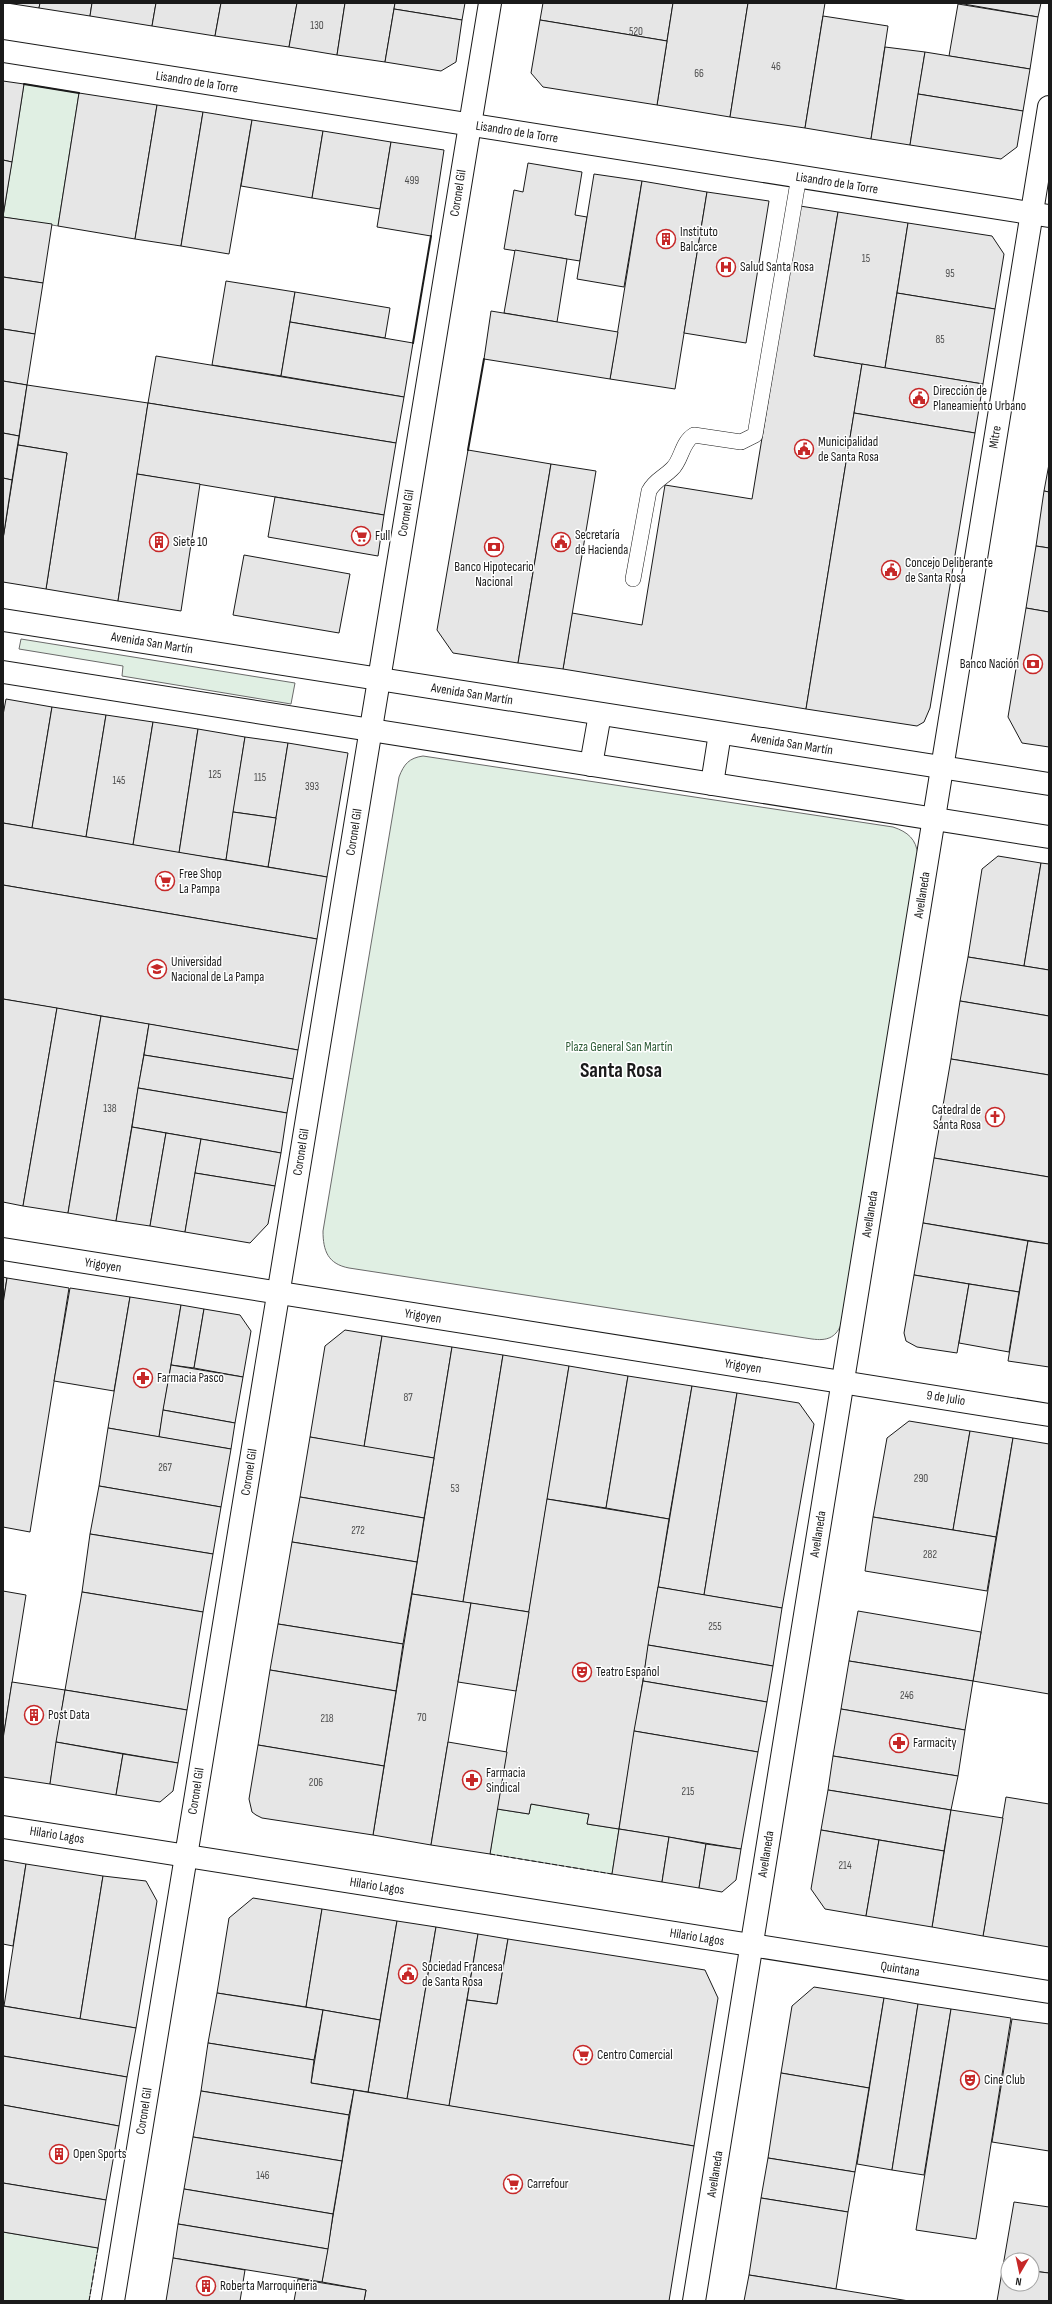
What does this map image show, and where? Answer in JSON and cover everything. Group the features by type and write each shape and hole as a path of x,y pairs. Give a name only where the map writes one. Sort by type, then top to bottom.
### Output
{"street":[{"name":"Coronel Gil","path":"113,2301 490,3"},
{"name":"Lisandro de la Torre","path":"3,52 1040,215"},
{"name":"Mitre","path":"942,768 1040,215 1049,106"},
{"name":"Avenida San Martín","path":"3,620 1049,784"},
{"path":"3,672 1049,837"},
{"path":"592,765 600,714"},
{"path":"712,784 720,733"},
{"name":"Avellaneda","path":"694,2301 942,768"},
{"name":"Yrigoyen","path":"3,1249 843,1382"},
{"name":"9 de Julio","path":"843,1382 1049,1415"},
{"name":"Hilario Lagos","path":"3,1827 752,1945"},
{"name":"Quintana","path":"752,1945 1049,1992"}],"lane":[{"path":"633,579 649,491 654,482 673,469 686,440 694,435 741,442 755,435 799,176"}],"green space":[{"path":"24,84 79,93 58,226 3,217"},
{"path":"21,639 295,683 291,704 122,676 123,666 19,649"},
{"name":"Plaza General San Martín","path":"423,756 893,827 903,831 913,840 918,855 841,1325 833,1336 826,1339 812,1339 349,1268 336,1263 328,1256 324,1245 323,1231 399,777 408,762 414,758"},
{"path":"531,1804 589,1814 587,1824 619,1829 612,1874 490,1854 497,1809 529,1814"},
{"path":"3,2232 98,2248 89,2301 3,2301"}],"building":[{"path":"7,3 40,3 39,8"},
{"path":"40,3 92,3 90,16 39,8"},
{"path":"92,3 156,3 152,26 90,16"},
{"path":"156,3 221,3 215,36 152,26"},
{"path":"221,3 297,3 289,47 215,36"},
{"path":"297,3 345,3 337,55 289,47"},
{"path":"345,3 395,3 385,62 337,55"},
{"path":"395,3 465,3 462,20 394,9"},
{"path":"543,3 673,3 667,41 540,20"},
{"path":"673,3 748,3 730,117 657,105"},
{"path":"748,3 825,3 805,128 730,117"},
{"path":"958,3 1041,3 1038,17"},
{"path":"958,4 1038,17 1030,69 949,56"},
{"path":"394,9 462,20 456,62 441,71 385,62"},
{"path":"823,16 888,26 871,139 805,128"},
{"path":"540,20 667,41 657,105 543,87 531,73"},
{"path":"885,47 925,52 910,145 871,139"},
{"path":"925,52 1030,69 1023,111 918,94"},
{"path":"3,81 24,84 12,162 3,160"},
{"path":"79,93 157,105 135,239 58,226"},
{"path":"918,94 1023,111 1017,147 1001,159 910,145"},
{"path":"157,105 203,112 181,246 135,239"},
{"path":"203,112 252,120 229,254 181,246"},
{"path":"252,120 323,131 312,198 241,186"},
{"path":"323,131 391,142 380,209 312,198"},
{"path":"391,142 444,150 431,236 377,227"},
{"path":"3,160 12,162 3,216"},
{"path":"528,163 582,172 575,215 587,217 580,261 504,249 514,190 523,192"},
{"path":"594,174 642,181 624,287 577,279"},
{"name":"Instituto Balcarce","path":"642,181 707,192 675,389 610,379"},
{"name":"Salud Santa Rosa","path":"707,192 769,201 746,343 684,333"},
{"name":"Municipalidad de Santa Rosa","path":"800,206 838,212 814,356 862,364 806,709 563,669 572,613 642,625 665,485 752,499"},
{"path":"838,212 908,223 885,368 814,356"},
{"path":"3,217 52,224 43,283 3,277"},
{"path":"908,223 992,236 1004,254 995,309 897,293"},
{"path":"515,250 567,259 557,322 504,313"},
{"path":"3,277 43,283 35,334 3,329"},
{"path":"226,281 295,292 281,376 212,365"},
{"path":"295,292 390,308 385,338 290,322"},
{"path":"897,293 995,309 983,384 885,368"},
{"path":"491,311 618,332 610,379 484,359"},
{"path":"290,322 413,343 404,397 281,376"},
{"path":"3,329 35,334 27,385 3,381"},
{"path":"156,356 404,397 396,443 148,403"},
{"name":"Dirección de Planeamiento Urbano","path":"862,364 983,384 975,433 854,413"},
{"path":"3,381 27,385 19,436 3,433"},
{"path":"27,385 148,403 118,601 46,589 67,453 18,445"},
{"path":"148,403 396,443 384,515 137,474"},
{"name":"Concejo Deliberante de Santa Rosa","path":"854,413 975,433 930,708 924,722 917,726 806,709"},
{"path":"3,433 19,436 12,480 3,478"},
{"path":"18,445 67,453 46,589 3,582 3,539"},
{"name":"Banco Hipotecario Nacional","path":"468,450 551,464 518,663 453,653 437,630"},
{"name":"Secretaría de Hacienda","path":"551,464 596,471 563,669 518,663"},
{"path":"1049,464 1049,492 1044,491"},
{"name":"Siete 10","path":"137,474 200,484 181,611 118,601"},
{"path":"3,478 12,480 3,539"},
{"path":"1044,491 1049,492 1049,548 1036,546"},
{"path":"275,497 384,515 378,556 268,537"},
{"path":"1036,546 1049,548 1049,612 1026,608"},
{"path":"244,555 350,574 339,633 233,615"},
{"name":"Banco Nación","path":"1026,608 1049,612 1049,747 1022,743 1008,717"},
{"path":"6,699 52,707 32,828 3,823 3,715"},
{"path":"52,707 106,715 86,837 32,828"},
{"path":"106,715 153,722 133,845 86,837"},
{"path":"153,722 198,729 179,853 133,845"},
{"path":"198,729 245,737 226,860 179,853"},
{"path":"245,737 288,743 276,818 233,812"},
{"path":"288,743 348,753 327,877 268,867"},
{"path":"233,812 276,818 268,867 226,860"},
{"name":"Free Shop La Pampa","path":"3,823 327,877 317,939 3,885"},
{"path":"998,856 1041,863 1024,966 968,957 982,869"},
{"path":"1041,863 1049,864 1049,970 1024,966"},
{"name":"Universidad Nacional de La Pampa","path":"3,885 317,939 298,1050 3,999"},
{"path":"968,957 1049,970 1049,1016 960,1001"},
{"path":"3,999 57,1008 23,1206 3,1202"},
{"path":"960,1001 1049,1016 1049,1075 951,1059"},
{"path":"57,1008 101,1016 68,1213 23,1206"},
{"path":"101,1016 149,1024 116,1221 68,1213"},
{"path":"149,1024 298,1050 293,1079 144,1055"},
{"path":"144,1055 293,1079 287,1113 138,1088"},
{"name":"Catedral de Santa Rosa","path":"951,1059 1049,1075 1049,1177 934,1158"},
{"path":"138,1088 287,1113 281,1153 132,1127"},
{"path":"132,1127 166,1133 150,1226 116,1221"},
{"path":"166,1133 201,1139 185,1232 150,1226"},
{"path":"201,1139 281,1153 275,1186 195,1173"},
{"path":"934,1158 1049,1177 1049,1244 923,1223"},
{"path":"195,1173 275,1186 268,1224 250,1243 185,1232"},
{"path":"923,1223 1028,1241 1019,1292 914,1275"},
{"path":"1028,1241 1049,1244 1049,1367 1008,1361"},
{"path":"914,1275 969,1284 957,1353 917,1347 906,1341 904,1333"},
{"path":"3,1277 7,1278 3,1304"},
{"path":"7,1278 69,1288 30,1532 3,1527 3,1304"},
{"path":"969,1284 1019,1292 1009,1352 959,1343"},
{"path":"70,1288 130,1297 114,1391 54,1381"},
{"name":"Farmacia Pasco","path":"130,1297 181,1305 159,1437 108,1428"},
{"path":"181,1305 204,1309 194,1368 171,1365"},
{"path":"204,1309 240,1315 251,1331 243,1377 194,1368"},
{"path":"345,1330 382,1336 364,1447 310,1437 325,1346"},
{"path":"382,1336 452,1347 434,1458 364,1447"},
{"path":"452,1347 503,1355 463,1602 412,1594"},
{"path":"503,1355 569,1366 529,1612 463,1602"},
{"path":"171,1365 243,1377 235,1423 163,1410"},
{"path":"569,1366 628,1376 606,1508 547,1499"},
{"path":"628,1376 692,1386 669,1519 606,1508"},
{"path":"692,1386 737,1393 704,1595 658,1587"},
{"path":"737,1393 799,1403 814,1424 782,1608 704,1595"},
{"path":"163,1410 235,1423 231,1449 159,1437"},
{"path":"909,1421 970,1431 953,1530 873,1517 887,1438"},
{"path":"108,1428 231,1449 221,1507 99,1486"},
{"path":"970,1431 1013,1438 996,1537 953,1530"},
{"path":"310,1437 434,1458 424,1518 300,1497"},
{"path":"1013,1438 1049,1444 1049,1694 973,1681"},
{"path":"99,1486 221,1507 213,1554 90,1534"},
{"path":"300,1497 424,1518 417,1562 292,1542"},
{"name":"Teatro Español","path":"547,1499 669,1519 619,1829 587,1824 589,1814 531,1804 529,1814 497,1809"},
{"path":"873,1517 996,1537 987,1591 865,1571"},
{"path":"90,1534 213,1554 203,1612 82,1592"},
{"path":"292,1542 417,1562 403,1644 278,1624"},
{"path":"658,1587 782,1608 773,1666 648,1645"},
{"path":"3,1591 26,1595 3,1739"},
{"path":"82,1592 203,1612 187,1710 65,1690"},
{"path":"412,1594 471,1603 431,1845 373,1835"},
{"path":"471,1603 529,1612 516,1691 458,1682"},
{"path":"858,1611 981,1632 973,1681 849,1661"},
{"path":"278,1624 403,1644 396,1691 270,1670"},
{"path":"648,1645 773,1666 767,1702 643,1681"},
{"path":"849,1661 973,1681 965,1730 841,1709"},
{"path":"270,1670 396,1691 384,1766 258,1745"},
{"path":"643,1681 767,1702 758,1752 634,1731"},
{"name":"Post Data","path":"12,1682 65,1690 50,1784 3,1777 3,1739"},
{"path":"65,1690 187,1710 178,1763 56,1742"},
{"name":"Farmacity","path":"841,1709 965,1730 958,1776 833,1756"},
{"path":"634,1731 758,1752 741,1849 619,1829"},
{"path":"56,1742 123,1754 116,1795 50,1784"},
{"name":"Farmacia Sindical","path":"448,1742 507,1752 490,1854 431,1845"},
{"path":"258,1745 384,1766 373,1835 262,1818 252,1812 249,1799"},
{"path":"123,1754 178,1763 173,1791 160,1802 116,1795"},
{"path":"833,1756 958,1776 951,1810 828,1790"},
{"path":"828,1790 951,1810 944,1851 821,1830"},
{"path":"1006,1797 1049,1804 1049,1947 983,1936"},
{"path":"951,1810 1003,1818 983,1936 932,1927"},
{"path":"619,1829 669,1837 662,1882 612,1874"},
{"path":"821,1830 879,1840 866,1916 825,1909 811,1889"},
{"path":"669,1837 706,1844 699,1888 662,1882"},
{"path":"879,1840 944,1851 932,1927 866,1916"},
{"path":"706,1844 741,1849 736,1880 722,1892 699,1888"},
{"path":"3,1860 26,1864 13,1946 3,1944"},
{"path":"26,1864 103,1876 80,2019 4,2006"},
{"path":"103,1876 146,1881 157,1901 136,2028 80,2019"},
{"path":"253,1898 322,1909 306,2007 217,1993 229,1918"},
{"path":"322,1909 397,1921 380,2020 306,2007"},
{"name":"Sociedad Francesa de Santa Rosa","path":"397,1921 436,1927 407,2099 368,2092"},
{"path":"436,1927 478,1934 449,2106 407,2099"},
{"path":"478,1934 508,1939 497,2004 467,2000"},
{"name":"Centro Comercial","path":"508,1939 705,1970 718,1998 694,2146 449,2106 467,2000 497,2004"},
{"path":"814,1987 884,1998 869,2088 781,2073 792,2006"},
{"path":"217,1993 323,2010 314,2060 208,2043"},
{"path":"884,1998 918,2004 892,2170 857,2164"},
{"path":"918,2004 951,2009 924,2175 892,2170"},
{"path":"3,2006 136,2028 127,2077 3,2056"},
{"name":"Cine Club","path":"951,2009 1011,2018 976,2239 916,2230"},
{"path":"323,2010 380,2020 368,2092 311,2083"},
{"path":"1012,2019 1049,2024 1049,2151 992,2142"},
{"path":"208,2043 314,2060 311,2083 354,2090 349,2115 201,2091"},
{"path":"3,2056 127,2077 119,2126 3,2105"},
{"path":"781,2073 869,2088 855,2172 768,2158"},
{"name":"Carrefour","path":"354,2090 694,2146 669,2301 364,2301 366,2290 322,2282"},
{"path":"201,2091 349,2115 342,2161 193,2137"},
{"name":"Open Sports","path":"3,2105 119,2126 106,2200 3,2183"},
{"path":"193,2137 342,2161 333,2214 184,2189"},
{"path":"768,2158 855,2172 848,2212 761,2198"},
{"path":"3,2183 106,2200 98,2248 3,2232"},
{"path":"184,2189 333,2214 328,2249 178,2224"},
{"path":"761,2198 848,2212 836,2289 749,2275"},
{"path":"1014,2202 1049,2207 1049,2273 1040,2272 1040,2252 1005,2252"},
{"path":"178,2224 328,2249 322,2282 173,2258"},
{"name":"Roberta Marroquineria","path":"173,2258 245,2270 240,2301 166,2301"},
{"path":"1040,2272 1049,2273 1049,2301 997,2301 1000,2284 1000,2292 1040,2292"},
{"path":"749,2275 836,2289 909,2301 744,2301"},
{"path":"298,2279 366,2290 364,2301 294,2301"}],"fence":[{"path":"490,1854 612,1874"},
{"path":"89,2301 98,2248"}],"wall":[{"path":"24,84 79,93"},
{"path":"413,343 431,236"},
{"path":"468,450 484,359"}],"place":[{"name":"Instituto Balcarce","path":"666,239"},
{"name":"Salud Santa Rosa","path":"726,267"},
{"name":"Dirección de Planeamiento Urbano","path":"919,398"},
{"name":"Municipalidad de Santa Rosa","path":"804,449"},
{"name":"Full","path":"361,536"},
{"name":"Siete 10","path":"159,542"},
{"name":"Secretaría de Hacienda","path":"561,542"},
{"name":"Banco Hipotecario Nacional","path":"494,547"},
{"name":"Concejo Deliberante de Santa Rosa","path":"891,570"},
{"name":"Banco Nación","path":"1033,664"},
{"name":"Free Shop La Pampa","path":"165,881"},
{"name":"Universidad Nacional de La Pampa","path":"157,969"},
{"name":"Catedral de Santa Rosa","path":"995,1117"},
{"name":"Farmacia Pasco","path":"143,1378"},
{"name":"Teatro Español","path":"582,1672"},
{"name":"Post Data","path":"34,1715"},
{"name":"Farmacity","path":"899,1743"},
{"name":"Farmacia Sindical","path":"472,1780"},
{"name":"Sociedad Francesa de Santa Rosa","path":"408,1974"},
{"name":"Centro Comercial","path":"583,2055"},
{"name":"Cine Club","path":"970,2080"},
{"name":"Open Sports","path":"59,2154"},
{"name":"Carrefour","path":"513,2184"},
{"name":"Roberta Marroquineria","path":"206,2286"}],"district":[{"name":"Santa Rosa","path":"621,1070"}]}
